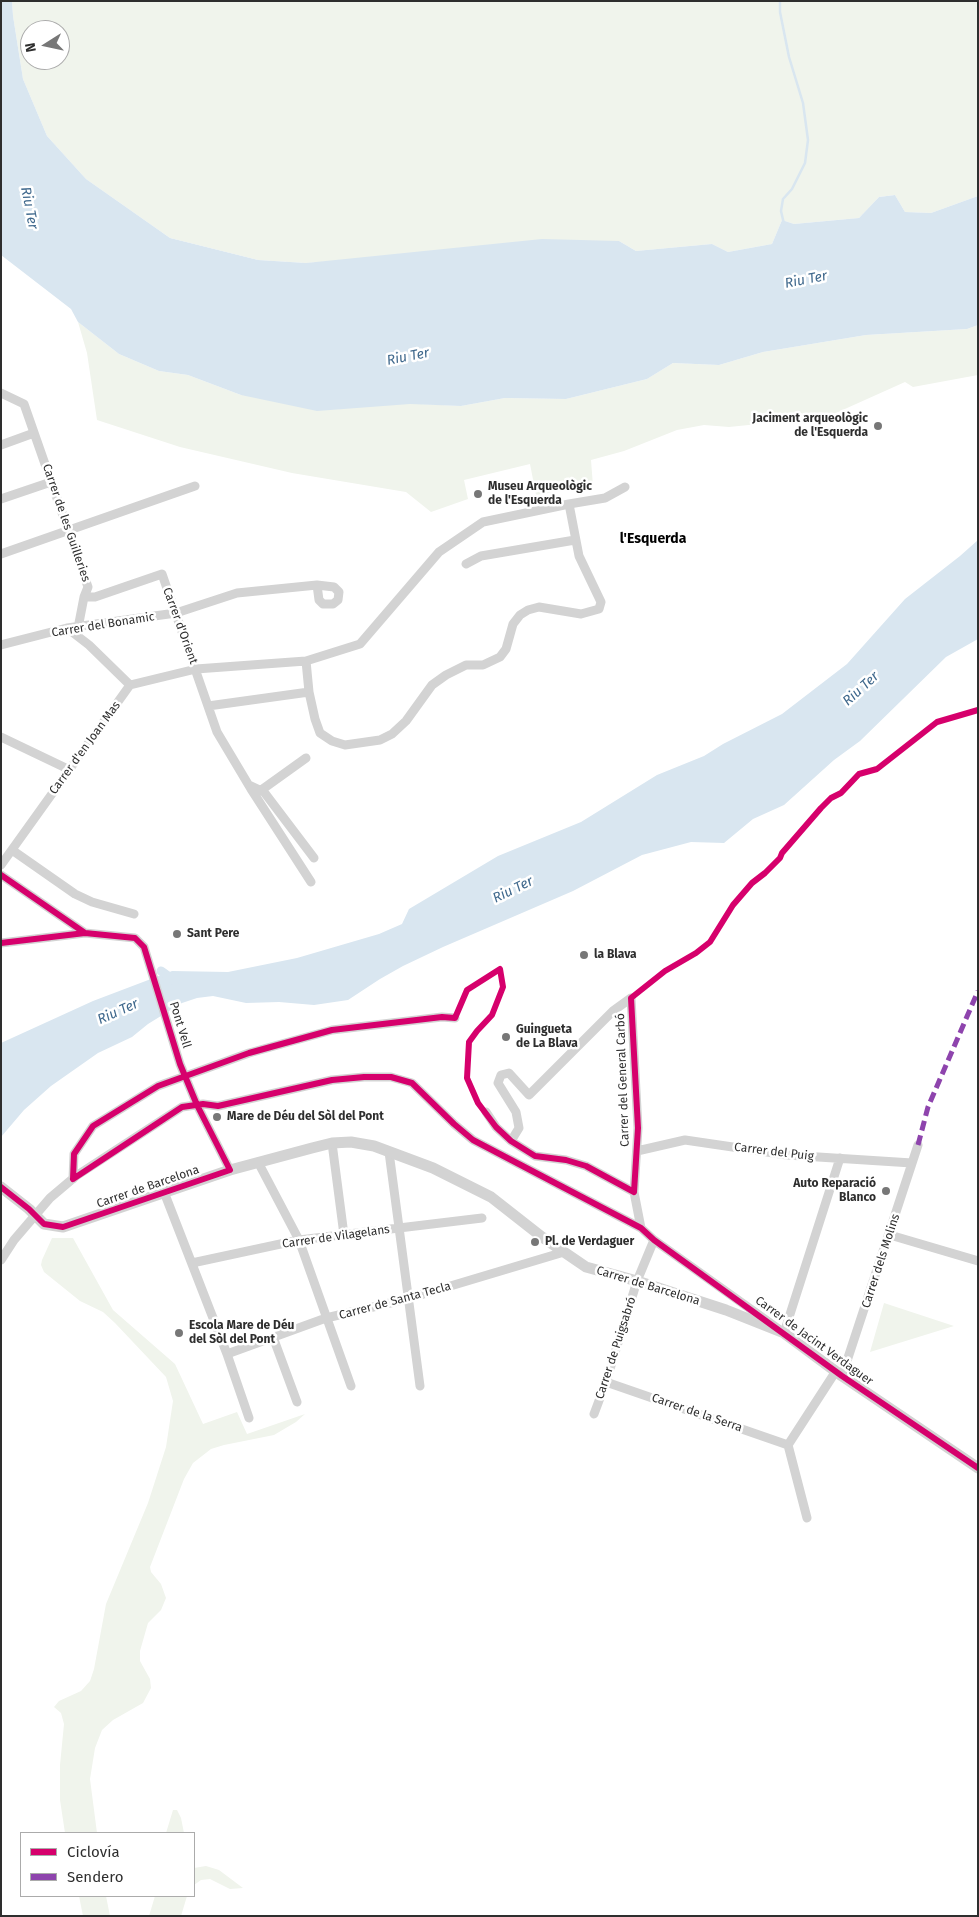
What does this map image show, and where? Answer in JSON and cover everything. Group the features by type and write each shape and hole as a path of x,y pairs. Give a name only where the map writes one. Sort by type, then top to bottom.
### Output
{"street":[{"name":"Carrer de les Guilleries","path":"1,393 24,404 88,587 84,597 78,628"},
{"path":"1,445 34,433"},
{"path":"1,499 51,482"},
{"path":"1,554 195,486"},
{"path":"67,628 89,645 130,684 196,669 306,660 360,644 439,552 483,522 605,498 625,487"},
{"path":"306,660 309,692 320,733 346,745 380,740 392,734 406,720 432,685 446,675 466,666 482,665 500,657 506,649 513,624 520,615 528,610 540,607 581,614 599,609 601,602 579,556 569,504"},
{"path":"466,564 481,556 575,540"},
{"name":"Carrer d'Orient","path":"84,597 95,597 162,574 217,732 248,785 311,882"},
{"name":"Carrer del Bonamic","path":"1,645 67,628 176,613 237,593 317,585"},
{"name":"Carrer d'en Joan Mas","path":"1,865 130,684"},
{"path":"208,706 309,692"},
{"path":"2,735 70,770"},
{"path":"260,791 306,758"},
{"path":"248,785 264,792 314,858"},
{"path":"12,850 76,894 92,902 134,914"},
{"path":"1,875 85,934"},
{"path":"2,942 85,934"},
{"name":"Pont Vell","path":"85,934 135,938 144,947 180,1064 197,1105 230,1170"},
{"name":"Carrer del General Carbó","path":"511,1141 519,1128 516,1112 498,1083 501,1075 509,1073 529,1095 613,1011 631,998 638,1128 634,1192 640,1228"},
{"path":"73,1179 74,1154 93,1126 158,1086 249,1053 332,1030 442,1017 455,1018"},
{"name":"Carrer de Jacint Verdaguer","path":"1,1260 14,1240 50,1198 73,1179 182,1107 197,1105 218,1106 332,1080 391,1077 412,1083 473,1140 640,1228 839,1374 978,1468"},
{"path":"486,1112 496,1127 511,1141 535,1156 566,1160 586,1166 634,1192"},
{"name":"Carrer del Puig","path":"636,1151 685,1140 787,1155 912,1163"},
{"path":"332,1143 344,1235"},
{"name":"Carrer de Barcelona","path":"1,1187 29,1209 44,1224 63,1227 74,1225 164,1192 258,1162 332,1143 358,1143 374,1146 432,1168 491,1197 586,1267 637,1281 726,1310 784,1333"},
{"name":"Carrer dels Molins","path":"839,1374 890,1235 918,1145"},
{"path":"389,1152 420,1386"},
{"path":"784,1333 840,1158"},
{"path":"258,1162 300,1240 351,1386"},
{"path":"164,1192 227,1354 249,1418"},
{"name":"Carrer de Vilagelans","path":"192,1263 300,1240 482,1218"},
{"path":"890,1235 978,1261"},
{"name":"Carrer de Puigsabró","path":"594,1414 606,1382 637,1281 654,1240"},
{"name":"Carrer de Santa Tecla","path":"227,1354 326,1318 407,1299 564,1252"},
{"path":"273,1337 297,1402"},
{"path":"806,1518 788,1445 839,1374"},
{"name":"Carrer de la Serra","path":"606,1382 788,1445"}],"shaded area":[{"path":"12,1 978,1 978,196 931,213 905,212 895,195 879,197 859,218 794,224 782,220 772,244 728,252 712,244 636,251 619,241 306,263 258,260 170,238 86,179 47,136 23,79 22,70 70,70 70,20 20,20 20,60"},
{"path":"78,322 119,354 159,371 188,375 241,395 461,406 505,398 566,399 647,379 673,363 719,365 763,352 866,335 967,329 978,325 978,375 913,387 905,382 827,417 729,427 704,425 677,430 624,451 591,460 593,486 536,495 530,464 464,480 468,499 431,512 406,492 292,473 180,447 97,420 87,353"},
{"path":"52,1238 73,1238 113,1310 175,1364 203,1424 237,1412 247,1434 305,1414 296,1422 274,1435 211,1449 193,1463 184,1479 150,1567 151,1572 161,1584 166,1598 161,1610 148,1623 140,1651 140,1661 150,1679 151,1688 143,1703 113,1720 102,1730 95,1748 90,1779 97,1832 65,1832 60,1800 60,1765 64,1724 61,1713 54,1707 59,1701 81,1691 90,1681 106,1604 148,1503 166,1447 173,1401 166,1377 103,1312 80,1301 44,1272 41,1265"},
{"path":"884,1303 954,1326 870,1352"},
{"path":"173,1810 177,1810 184,1832 166,1832"},
{"path":"206,1866 219,1870 243,1888 230,1889 210,1879 201,1880 195,1884 195,1868"},
{"path":"79,1897 106,1897 110,1916 83,1916"},
{"path":"155,1897 187,1897 181,1916 149,1916"}],"water":[{"name":"Riu Ter","path":"1,1 12,1 20,70 47,136 86,179 170,238 258,260 306,263 542,239 619,241 636,251 712,244 728,252 772,244 782,220 794,224 859,218 879,197 895,195 905,212 931,213 978,196 978,325 967,329 866,335 763,352 719,365 673,363 647,379 566,399 505,398 461,406 410,404 317,411 241,395 188,375 159,371 119,354 78,322 71,309 1,255"},
{"name":"Riu Ter","path":"978,540 978,639 946,657 860,741 834,760 784,805 753,819 724,843 691,842 642,855 573,891 403,966 348,1000 314,1005 279,1002 246,1003 213,996 197,998 182,1003 148,1024 132,1037 98,1053 51,1086 24,1110 1,1137 1,1043 93,1001 172,971 228,972 297,958 379,934 402,924 409,909 498,856 581,822 657,775 704,756 723,744 782,714 847,664 905,599"}],"waterway":[{"path":"780,1 780,12 789,57 803,103 808,140 805,163 792,189 783,199 781,211 784,224"},
{"path":"161,971 175,981"}],"marked path":[{"path":"918,1145 928,1107 978,991"}],"cycle path":[{"path":"73,1179 74,1154 93,1126 158,1086 249,1053 332,1030 442,1017 455,1018 467,990 500,969 503,987 492,1015 469,1042 467,1078 478,1103 496,1127 511,1141 535,1156 566,1160 586,1166 634,1192 638,1128 631,998 665,971 696,953 710,942 733,905 752,883 780,858 782,853 821,808 831,798 841,793 859,774 877,769 937,722 978,710"},
{"path":"1,875 85,933"},
{"path":"1,943 85,933 135,938 144,947 180,1064 197,1105 230,1170 63,1227 44,1224 29,1209 1,1187"},
{"path":"73,1179 182,1107 203,1104 218,1106 332,1080 391,1077 412,1083 473,1140 641,1228 654,1240 842,1376 978,1468"}],"place":[{"name":"Jaciment arqueològic de l'Esquerda","path":"878,426"},
{"name":"Museu Arqueològic de l'Esquerda","path":"478,494"},
{"name":"Sant Pere","path":"177,934"},
{"name":"la Blava","path":"584,955"},
{"name":"Guingueta de La Blava","path":"506,1037"},
{"name":"Mare de Déu del Sòl del Pont","path":"217,1117"},
{"name":"Auto Reparació Blanco","path":"886,1191"},
{"name":"Pl. de Verdaguer","path":"535,1242"},
{"name":"Escola Mare de Déu del Sòl del Pont","path":"179,1333"}],"district":[{"name":"l'Esquerda","path":"653,539"}]}
